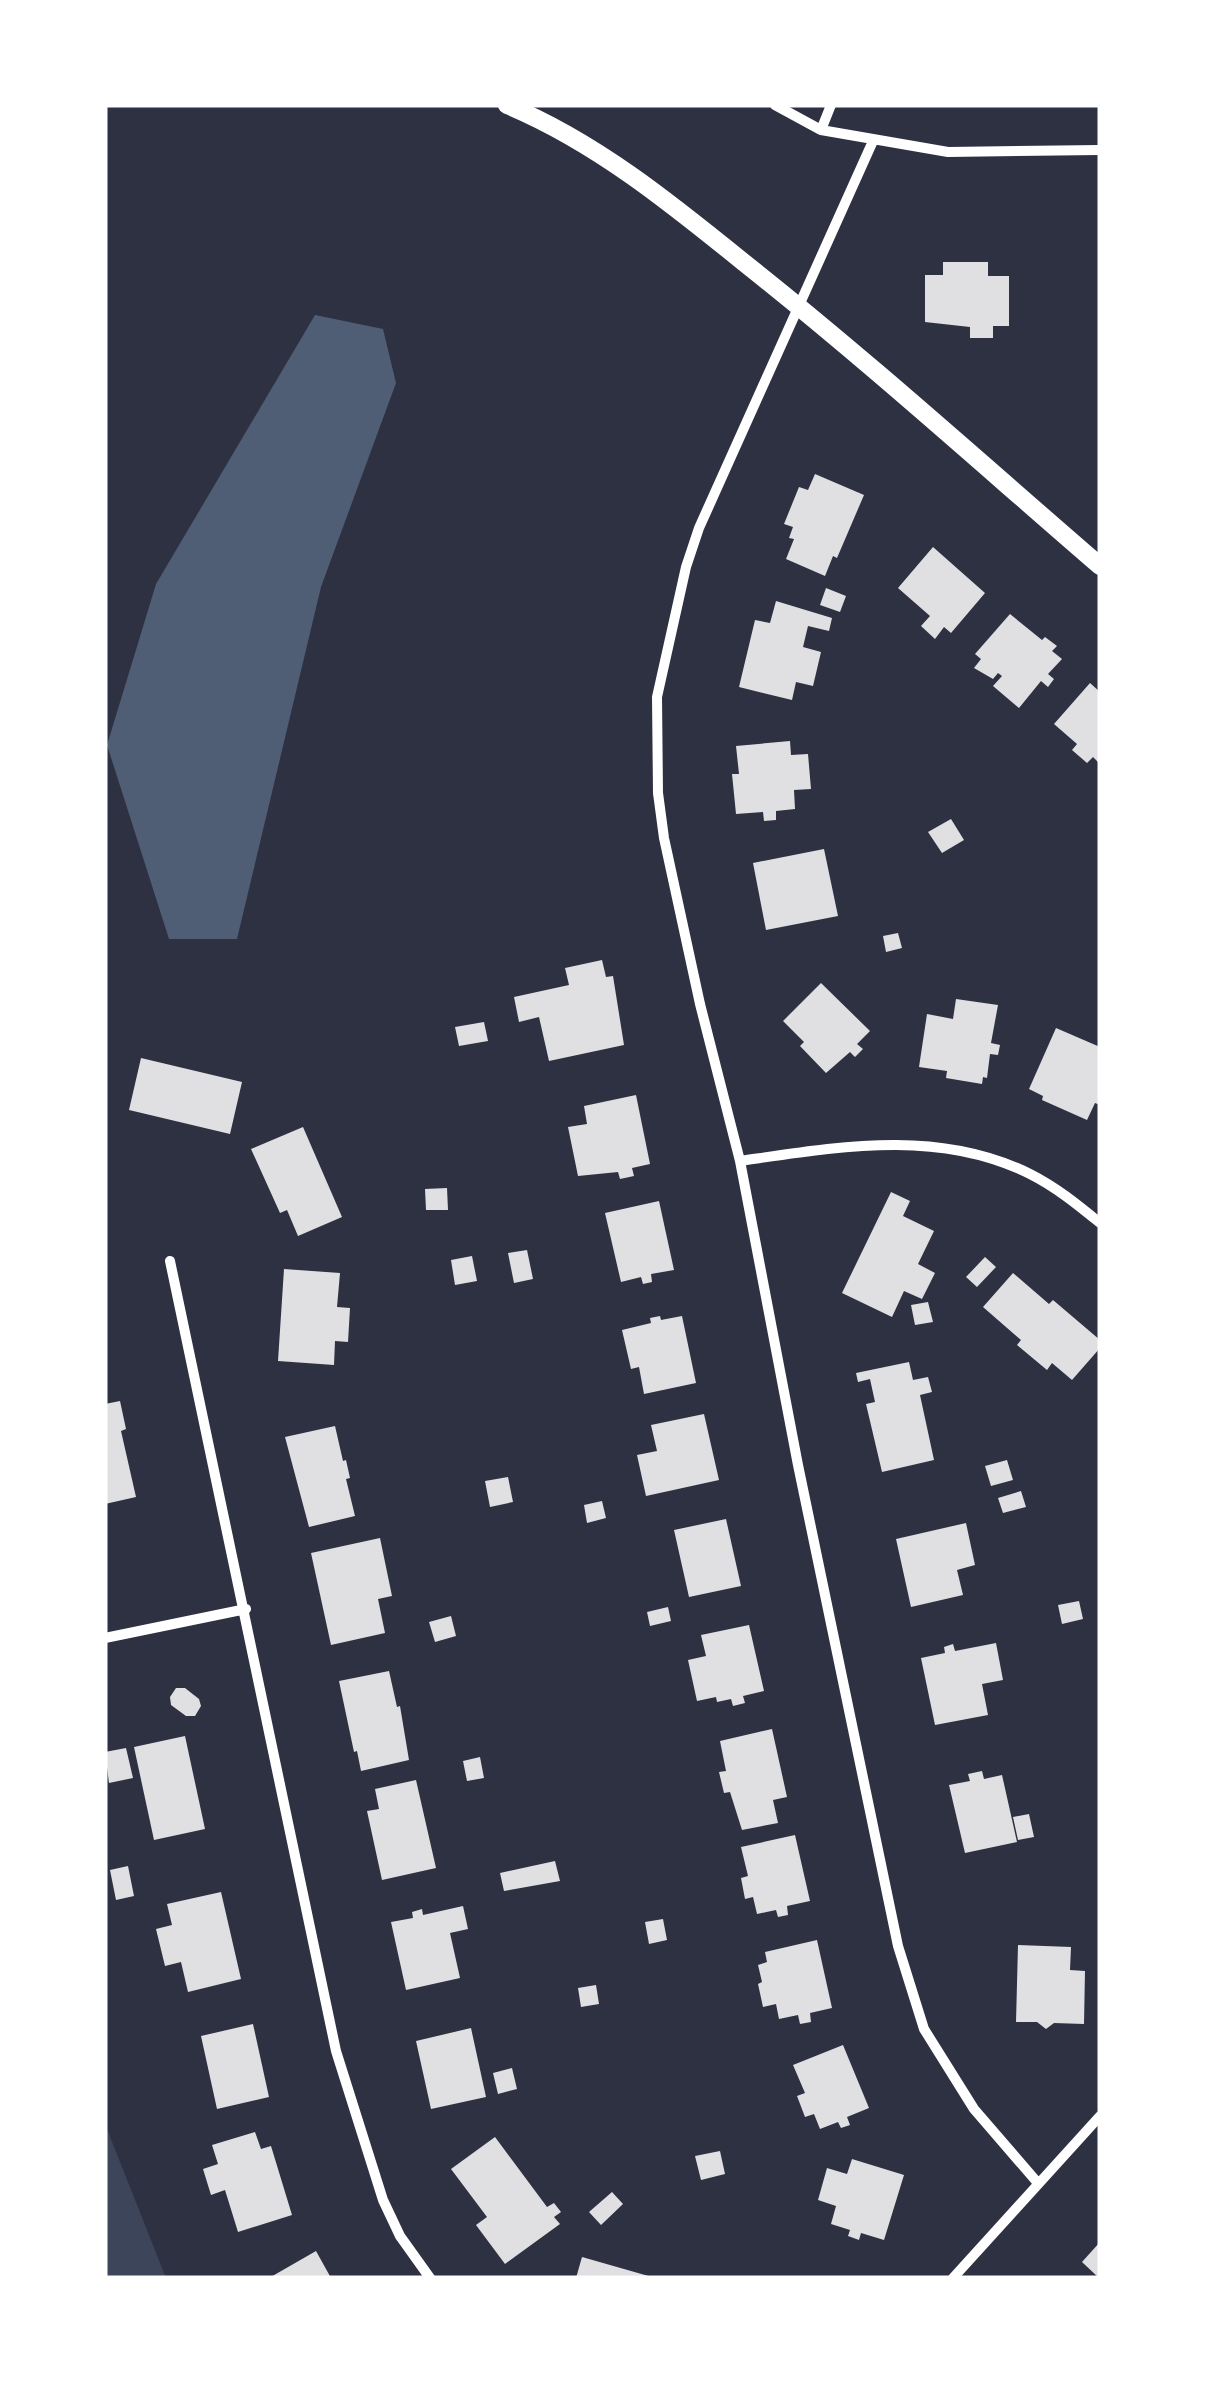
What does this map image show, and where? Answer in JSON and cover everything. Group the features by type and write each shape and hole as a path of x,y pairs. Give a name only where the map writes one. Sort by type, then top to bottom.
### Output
{"street":[{"path":"507,105 589,148 658,193 798,306 1100,566"},
{"path":"775,105 821,130 948,152 1100,150"},
{"path":"821,130 832,105"},
{"path":"873,141 699,528 686,566 657,697 657,775 664,838 740,1161 798,1465 898,1946 924,2029 974,2109 1038,2182"},
{"path":"740,1161 853,1144 910,1144 955,1150 1030,1174 1100,1224"},
{"path":"170,1260 336,2051 384,2200 400,2236 430,2278"},
{"path":"105,1638 246,1609"},
{"path":"954,2278 1100,2116"}],"shaded area":[{"path":"315,315 383,329 396,383 321,587 237,939 169,939 107,745 156,584"},
{"path":"105,2124 166,2278 105,2278"}],"building":[{"path":"943,262 988,262 988,276 1009,276 1009,326 993,326 993,338 970,338 970,327 925,322 925,275 943,275"},
{"path":"815,474 864,495 837,558 833,556 825,576 786,559 794,539 789,538 793,527 784,524 799,487 808,490"},
{"path":"933,547 985,593 951,633 944,627 935,639 921,626 930,616 898,588"},
{"path":"826,588 846,596 840,612 820,605"},
{"path":"776,601 832,618 829,631 808,626 803,647 821,652 813,686 796,682 792,700 739,687 755,620 770,623"},
{"path":"1010,614 1042,640 1045,637 1057,646 1052,651 1062,659 1048,674 1054,679 1048,687 1041,681 1019,708 993,686 1002,676 998,673 993,679 974,668 981,659 975,654"},
{"path":"1090,683 1100,692 1100,764 1093,757 1087,763 1072,750 1077,744 1054,724"},
{"path":"790,741 791,755 808,754 811,789 794,790 795,809 776,811 776,820 764,821 763,812 736,814 732,774 739,774 736,746"},
{"path":"951,819 964,840 942,853 928,832"},
{"path":"824,849 838,916 766,930 753,863"},
{"path":"898,933 902,948 886,952 883,936"},
{"path":"602,960 606,977 613,976 624,1045 549,1061 539,1017 519,1022 514,997 569,985 565,968"},
{"path":"821,983 870,1031 857,1044 863,1049 855,1057 850,1052 826,1073 783,1021"},
{"path":"956,999 998,1005 991,1043 1000,1045 998,1055 990,1054 987,1078 983,1077 982,1084 946,1078 947,1071 919,1067 927,1014 953,1019"},
{"path":"484,1022 488,1041 459,1046 455,1027"},
{"path":"1056,1028 1100,1047 1100,1105 1095,1103 1087,1120 1042,1100 1043,1096 1029,1089"},
{"path":"141,1058 242,1082 230,1134 129,1110"},
{"path":"636,1095 650,1164 632,1168 634,1176 620,1179 618,1172 578,1176 568,1127 587,1124 584,1106"},
{"path":"303,1127 342,1217 298,1236 287,1210 280,1213 251,1149"},
{"path":"447,1188 448,1210 426,1210 425,1189"},
{"path":"891,1192 910,1201 903,1216 934,1231 918,1264 935,1273 922,1299 904,1291 892,1317 842,1293"},
{"path":"659,1201 674,1270 651,1274 652,1282 643,1284 641,1277 621,1282 605,1213"},
{"path":"527,1250 533,1279 514,1283 508,1253"},
{"path":"472,1256 477,1281 455,1285 451,1260"},
{"path":"985,1257 996,1267 977,1287 966,1277"},
{"path":"284,1269 340,1273 337,1307 350,1308 348,1342 335,1341 334,1365 278,1361"},
{"path":"1013,1273 1049,1304 1053,1300 1100,1340 1100,1348 1072,1380 1052,1363 1047,1370 1017,1345 1021,1340 983,1307"},
{"path":"928,1302 933,1322 915,1325 911,1305"},
{"path":"660,1316 661,1320 682,1316 696,1383 644,1394 639,1367 631,1369 622,1330 651,1323 650,1318"},
{"path":"909,1362 913,1380 928,1377 932,1392 920,1395 934,1460 882,1472 866,1404 875,1402 870,1379 858,1382 856,1373"},
{"path":"120,1401 126,1429 121,1431 136,1497 105,1504 105,1404"},
{"path":"704,1414 719,1480 646,1496 637,1455 657,1451 651,1425"},
{"path":"335,1426 350,1478 346,1479 355,1516 309,1527 285,1437"},
{"path":"1007,1460 1013,1480 991,1486 985,1466"},
{"path":"508,1477 513,1502 490,1507 485,1481"},
{"path":"1021,1491 1026,1507 1003,1513 998,1498"},
{"path":"602,1501 606,1518 587,1523 584,1505"},
{"path":"726,1519 741,1586 689,1597 674,1530"},
{"path":"966,1523 975,1565 957,1570 963,1595 911,1607 896,1539"},
{"path":"380,1538 392,1596 378,1599 385,1633 331,1645 311,1553"},
{"path":"1079,1601 1083,1619 1062,1624 1058,1605"},
{"path":"668,1607 671,1621 650,1626 647,1612"},
{"path":"451,1616 456,1636 435,1642 429,1622"},
{"path":"749,1625 764,1691 743,1696 745,1703 733,1706 731,1699 697,1701 688,1660 706,1656 701,1635"},
{"path":"996,1643 1003,1680 982,1684 988,1715 935,1725 921,1658 945,1653 944,1647 953,1644 955,1651"},
{"path":"389,1671 397,1707 400,1706 409,1760 361,1771 339,1681"},
{"path":"176,1688 185,1688 199,1699 201,1706 195,1716 186,1716 171,1705 170,1697"},
{"path":"772,1729 787,1797 773,1800 778,1823 742,1830 730,1792 724,1793 719,1772 726,1771 720,1741"},
{"path":"185,1736 205,1829 154,1840 134,1747"},
{"path":"126,1748 133,1778 109,1783 105,1752"},
{"path":"480,1757 484,1778 467,1781 463,1761"},
{"path":"982,1771 984,1779 1002,1775 1017,1842 965,1853 949,1785 970,1781 968,1774"},
{"path":"416,1780 436,1868 382,1880 367,1811 379,1809 375,1789"},
{"path":"1029,1814 1034,1837 1018,1840 1013,1817"},
{"path":"795,1835 810,1901 787,1906 788,1915 778,1917 776,1910 757,1914 753,1897 745,1899 741,1878 748,1876 741,1847"},
{"path":"555,1861 560,1881 504,1891 500,1873"},
{"path":"128,1866 134,1896 116,1900 110,1870"},
{"path":"221,1892 241,1979 188,1992 181,1962 165,1966 156,1929 172,1925 167,1904"},
{"path":"463,1906 468,1929 450,1933 460,1978 406,1990 391,1922 413,1918 412,1912 422,1909 423,1915"},
{"path":"663,1919 667,1940 649,1944 645,1922"},
{"path":"817,1940 832,2008 810,2013 811,2022 800,2024 798,2015 779,2019 776,2004 763,2007 758,1965 767,1962 765,1952"},
{"path":"1018,1945 1071,1947 1070,1970 1085,1971 1084,2024 1054,2023 1046,2029 1037,2022 1016,2022"},
{"path":"596,1985 599,2004 581,2007 578,1988"},
{"path":"253,2024 269,2097 217,2109 201,2036"},
{"path":"471,2028 486,2097 431,2109 416,2041"},
{"path":"843,2045 869,2108 847,2117 850,2125 841,2128 838,2122 820,2129 814,2114 805,2117 797,2096 805,2093 793,2065"},
{"path":"512,2068 517,2089 498,2094 493,2073"},
{"path":"255,2132 261,2149 271,2146 292,2215 238,2232 225,2190 211,2195 203,2169 218,2164 212,2145"},
{"path":"495,2137 547,2207 554,2203 561,2212 554,2217 560,2224 505,2264 476,2225 487,2217 451,2169"},
{"path":"720,2151 725,2174 701,2180 695,2156"},
{"path":"852,2159 904,2175 884,2240 861,2233 859,2240 848,2236 850,2230 831,2224 836,2206 818,2200 827,2168 847,2174"},
{"path":"612,2192 623,2204 601,2225 589,2212"},
{"path":"1100,2242 1100,2278 1099,2278 1082,2262"},
{"path":"316,2251 331,2278 269,2278"},
{"path":"582,2257 652,2277 576,2278"}]}
